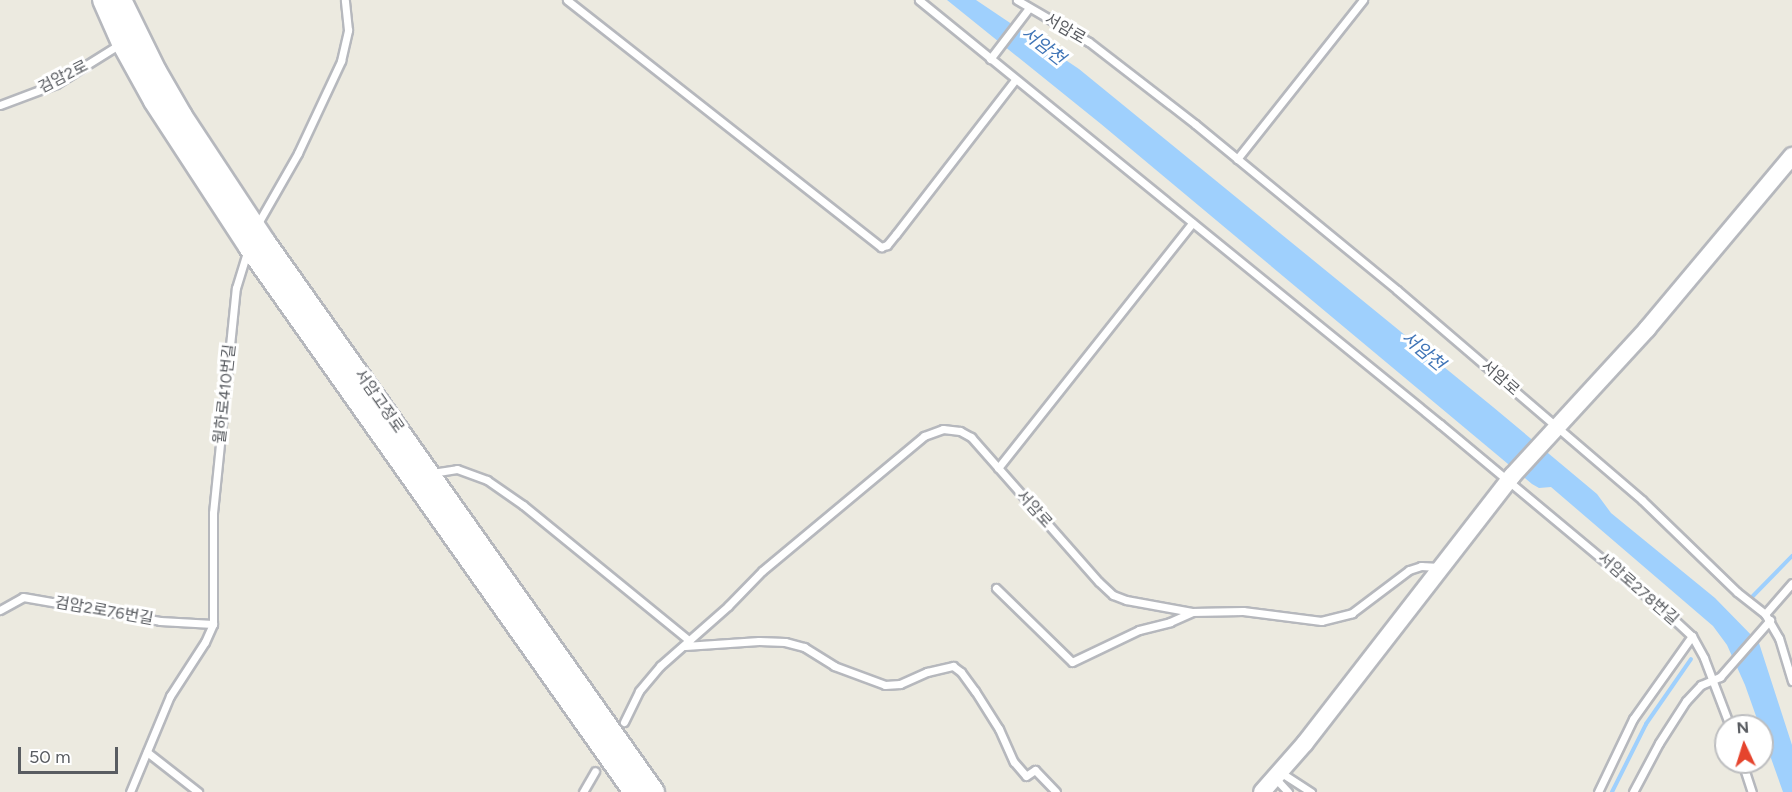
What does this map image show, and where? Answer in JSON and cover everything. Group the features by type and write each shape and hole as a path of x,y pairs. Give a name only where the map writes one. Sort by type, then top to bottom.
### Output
{"main road":[{"name":"서암고정로","path":"103,0 122,43 188,154 249,247 634,792"},
{"name":"서암고정로","path":"121,0 177,107 255,228 654,792"}],"street":[{"path":"1262,792 1510,479 1647,329 1792,156"}],"lane":[{"name":"월하로410번길","path":"130,792 170,696 205,642 213,624 213,513 236,288 255,228 298,153 340,61 348,30 345,0"},
{"path":"567,0 881,247 887,245 896,234 1015,80"},
{"name":"서암로278번길","path":"919,0 1510,479 1692,636 1725,714"},
{"name":"서암로","path":"1017,0 1027,11 1089,42 1237,159 1397,290 1642,500 1737,592 1767,617 1779,638 1792,681"},
{"path":"1237,159 1363,0"},
{"path":"990,59 1027,11"},
{"name":"검암2로","path":"0,105 56,84 122,43"},
{"path":"998,468 1192,223"},
{"name":"서암로","path":"687,644 762,571 924,436 943,429 960,431 970,437 1113,595 1126,600 1192,612 1243,611 1321,621 1336,618 1360,608 1409,570 1421,566 1441,567"},
{"path":"430,474 457,469 487,480 524,505 687,644"},
{"path":"1633,792 1659,743 1686,702 1701,685 1720,677 1792,583"},
{"path":"996,588 1072,662 1139,630 1192,612"},
{"name":"검암2로76번길","path":"0,610 23,597 160,621 213,624"},
{"path":"1598,792 1633,719 1692,636"},
{"path":"624,722 649,679 687,644 784,642 804,647 834,666 885,685 900,684 927,672 953,666 961,672 975,691 999,729 1014,762 1026,776 1035,770 1056,792"},
{"path":"147,752 198,792"},
{"path":"583,792 595,771"},
{"path":"1746,774 1752,792"},
{"path":"1277,775 1288,792"},
{"path":"1277,775 1311,792"}],"water":[{"name":"서암천","path":"947,0 976,0 1079,69 1493,407 1597,494 1611,513 1715,598 1759,643 1792,745 1792,792 1783,792 1774,767 1774,714 1755,714 1727,645 1713,626 1551,487 1539,488 1532,484 1101,124"}],"waterway":[{"path":"1751,598 1792,556"},
{"path":"1612,792 1646,724 1691,659"}]}
